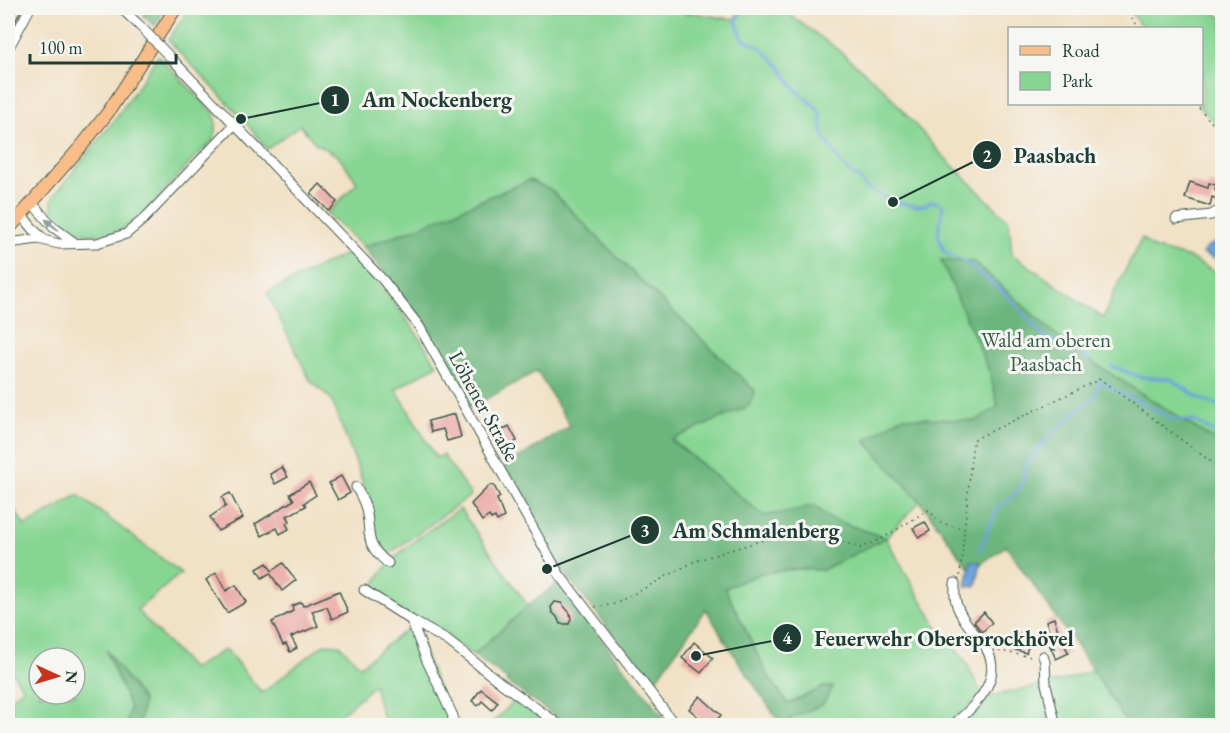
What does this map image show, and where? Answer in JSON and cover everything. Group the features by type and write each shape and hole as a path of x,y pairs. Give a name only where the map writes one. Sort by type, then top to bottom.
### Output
{"main road":[{"path":"8,230 109,111 176,8"}],"street":[{"path":"8,49 30,8"},
{"name":"Löhener Straße","path":"121,8 383,280 419,326 559,574 676,726"},
{"path":"8,246 27,240 45,240 59,244 97,243 126,234 144,219 235,124"},
{"path":"32,203 53,227 75,243"},
{"path":"1176,219 1211,215 1222,209"},
{"path":"22,215 45,240"},
{"path":"356,488 365,506 370,543 376,554 388,563"},
{"path":"952,726 986,690 992,657 983,642 971,629 956,603 955,581"},
{"path":"364,590 448,641 501,684 561,726"},
{"path":"411,620 427,661 447,700 453,716 452,726"},
{"path":"1042,656 1056,726"}],"path":[{"path":"1125,8 1138,27"},
{"path":"1196,105 1222,134"},
{"path":"955,581 960,579 973,440 1100,379 1222,470"},
{"path":"803,528 861,548 885,537 928,510 940,523 965,530"},
{"path":"585,608 615,604 695,561 809,526"},
{"path":"992,657 999,651 1026,657 1042,656"}],"green space":[{"path":"149,8 167,8 155,26 143,16"},
{"name":"Wald am oberen Paasbach","path":"189,8 665,8 689,14 688,12 732,19 739,15 742,8 780,8 836,48 883,88 940,153 1009,221 1012,254 1103,318 1142,238 1153,248 1190,258 1222,276 1222,471 954,533 865,441 920,501 886,538 940,632 965,660 982,694 948,725 795,725 789,719 823,704 824,687 788,704 767,674 725,588 762,573 798,569 823,570 885,538 831,519 813,505 764,516 671,439 748,406 755,391 551,190 530,180 419,227 363,247 327,214 357,183 337,155 316,144 300,125 267,149 243,119 168,40","holes":["953,286 989,359 995,393 990,373","995,409 972,425 896,421 901,417 976,421"]},
{"path":"1128,8 1208,8 1222,18 1222,131 1199,105 1203,105 1203,27 1141,27"},
{"path":"158,56 214,113 216,127 213,140 154,203 123,229 112,233 95,234 83,233 67,227 54,214 53,197 117,117"},
{"path":"529,180 551,190 755,391 749,406 671,440 764,516 813,505 831,519 886,538 823,570 798,569 762,573 725,588 767,674 788,704 824,687 833,687 823,704 789,719 795,725 784,725 775,716 706,609 653,684 566,575 549,550 504,467 570,426 537,371 470,408 424,324 363,247 419,227"},
{"path":"349,252 396,306 437,365 396,389 436,458 443,455 471,495 385,557 372,540 369,508 360,474 331,399 310,380 267,293"},
{"name":"Wald am oberen Paasbach","path":"941,260 974,262 1072,349 1222,445 1222,725 1128,725 1093,670 1006,546 971,571 920,501 865,441 901,417 976,421 998,406 990,373"},
{"path":"78,495 181,573 137,610 192,669 226,649 262,693 324,644 340,645 360,666 412,625 451,718 449,725 389,725 382,716 374,685 329,725 139,725 143,701 107,654 130,707 126,725 8,725 8,701 23,688 8,666 8,500 25,526"},
{"path":"460,509 528,606 473,655 372,593 376,581 395,557"},
{"path":"560,581 598,635 670,725 568,725 506,682 508,680 473,655"},
{"path":"106,650 143,701 139,725 126,725 130,707"},
{"path":"1093,670 1128,725 969,726 963,719 984,696 1062,681"},
{"path":"516,700 551,725 490,725"}],"water":[{"path":"1214,243 1222,245 1222,262 1202,253"},
{"path":"971,561 981,562 976,587 966,586"}],"building":[{"path":"8,8 22,8 14,24 8,21"},
{"path":"1190,182 1208,188 1209,183 1216,185 1215,190 1220,192 1217,199 1212,197 1210,206 1185,198"},
{"path":"320,184 337,202 329,211 311,194"},
{"path":"455,414 461,437 447,441 443,429 431,432 428,421"},
{"path":"509,426 517,441 506,448 497,433"},
{"path":"282,467 288,477 275,484 270,474"},
{"path":"341,476 350,493 338,500 329,483"},
{"path":"309,482 316,495 304,503 306,506 287,516 290,521 286,523 289,529 280,534 277,528 262,536 255,524 294,500 290,494"},
{"path":"490,485 494,486 500,497 497,499 504,517 497,521 495,517 491,519 489,516 482,521 471,504"},
{"path":"230,493 243,518 218,531 210,517 226,506 222,497"},
{"path":"925,522 930,531 919,538 913,528"},
{"path":"267,563 272,571 283,563 296,580 282,591 270,573 262,578 257,569"},
{"path":"216,573 226,591 236,585 246,602 227,613 206,580"},
{"path":"339,591 348,612 332,619 327,607 312,611 318,626 291,637 297,648 290,652 286,644 283,645 272,622 293,611 292,606 301,602 303,606"},
{"path":"555,602 561,603 570,613 569,624 560,624 552,612 551,607"},
{"path":"984,612 992,623 982,632 974,622"},
{"path":"1054,618 1061,640 1069,653 1056,659 1050,646 1054,648 1046,621"},
{"path":"1011,632 1031,639 1026,653 1006,647"},
{"path":"694,642 713,658 701,673 682,658"},
{"path":"481,689 498,702 492,710 482,701 478,706 472,701"},
{"path":"700,696 721,715 712,726 689,709"}],"waterway":[{"path":"734,8 740,16 736,21 743,39 760,47 779,65 795,89 815,106 821,115 821,129 825,139 846,170 860,179 865,187 893,202 917,206 926,205 931,201 939,203 943,207 938,234 944,252 965,262 1007,295 1045,338 1073,349 1090,360"},
{"path":"1111,366 1140,377 1171,379 1200,399 1222,406"},
{"path":"980,550 997,508 1019,489 1026,466 1044,442 1095,395 1100,382 1173,419 1194,421 1222,437"}],"place":[{"name":"Am Nockenberg","path":"241,119"},
{"name":"Paasbach","path":"893,202"},
{"name":"Am Schmalenberg","path":"547,569"},
{"name":"Feuerwehr Obersprockhövel","path":"696,656"}]}
